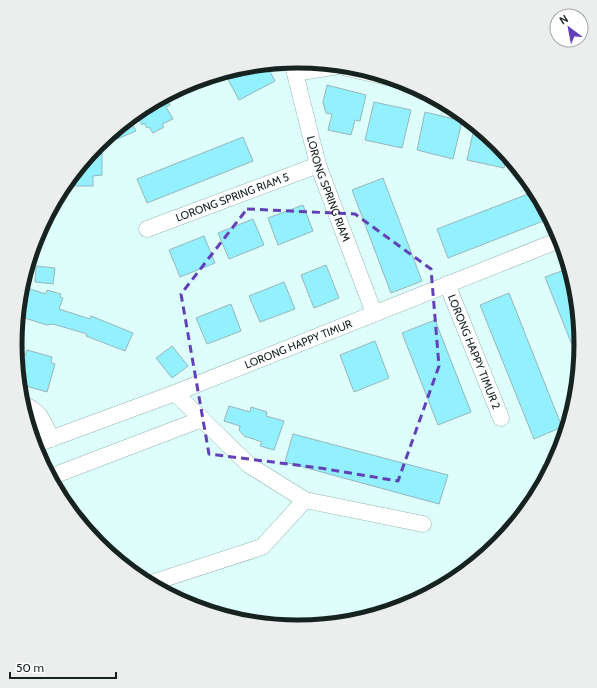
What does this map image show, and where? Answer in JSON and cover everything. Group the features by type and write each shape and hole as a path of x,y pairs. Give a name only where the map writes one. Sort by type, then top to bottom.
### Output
{"street":[{"name":"LORONG SPRING RIAM","path":"293,68 318,165 374,313"},
{"name":"LORONG SPRING RIAM 5","path":"147,229 318,165"},
{"name":"LORONG HAPPY TIMUR","path":"40,443 176,393 555,242"},
{"name":"LORONG HAPPY TIMUR 2","path":"448,284 501,418"},
{"path":"176,393 249,465 305,500 423,524"},
{"path":"29,407 36,410 44,422 51,439"},
{"path":"55,475 202,419"},
{"path":"157,581 262,547 305,500"}],"highlighted area":[{"path":"247,209 355,214 431,269 439,366 398,481 320,468 209,454 181,294"}],"building":[{"path":"269,69 275,81 239,100 227,77"},
{"path":"327,85 366,95 360,121 355,120 351,135 328,130 332,114 326,113 323,102"},
{"path":"168,101 170,105 166,107 173,119 162,124 164,127 153,133 144,123 142,125 138,119"},
{"path":"374,102 411,110 402,148 365,140"},
{"path":"425,112 462,121 453,159 417,150"},
{"path":"132,124 136,131 117,139 116,136"},
{"path":"474,130 494,148 505,161 504,168 467,160"},
{"path":"243,137 253,161 147,203 137,179"},
{"path":"99,153 102,153 102,175 93,176 93,186 72,186"},
{"path":"383,178 422,281 391,293 352,190"},
{"path":"530,193 545,220 448,258 437,229"},
{"path":"303,205 313,231 278,245 268,218"},
{"path":"253,219 264,245 229,259 218,233"},
{"path":"204,236 215,263 180,277 169,250"},
{"path":"326,265 339,298 314,308 301,275"},
{"path":"36,266 55,268 53,284 35,282"},
{"path":"565,270 573,308 575,351 545,277"},
{"path":"284,282 295,309 260,322 249,296"},
{"path":"27,288 46,294 47,290 61,294 60,297 63,298 59,309 90,319 91,316 133,333 125,351 86,336 87,334 53,324 47,325 23,318"},
{"path":"509,293 562,427 534,439 480,305"},
{"path":"231,304 241,331 207,344 196,318"},
{"path":"435,320 471,412 438,425 402,333"},
{"path":"375,341 389,378 354,392 340,355"},
{"path":"172,346 188,366 172,378 156,358"},
{"path":"27,350 52,357 51,363 55,364 47,392 25,386 23,356 25,356"},
{"path":"229,406 250,412 251,407 267,412 266,416 284,421 274,450 260,446 262,442 244,436 239,430 240,426 224,421"},
{"path":"293,434 448,475 439,504 285,462"}]}
